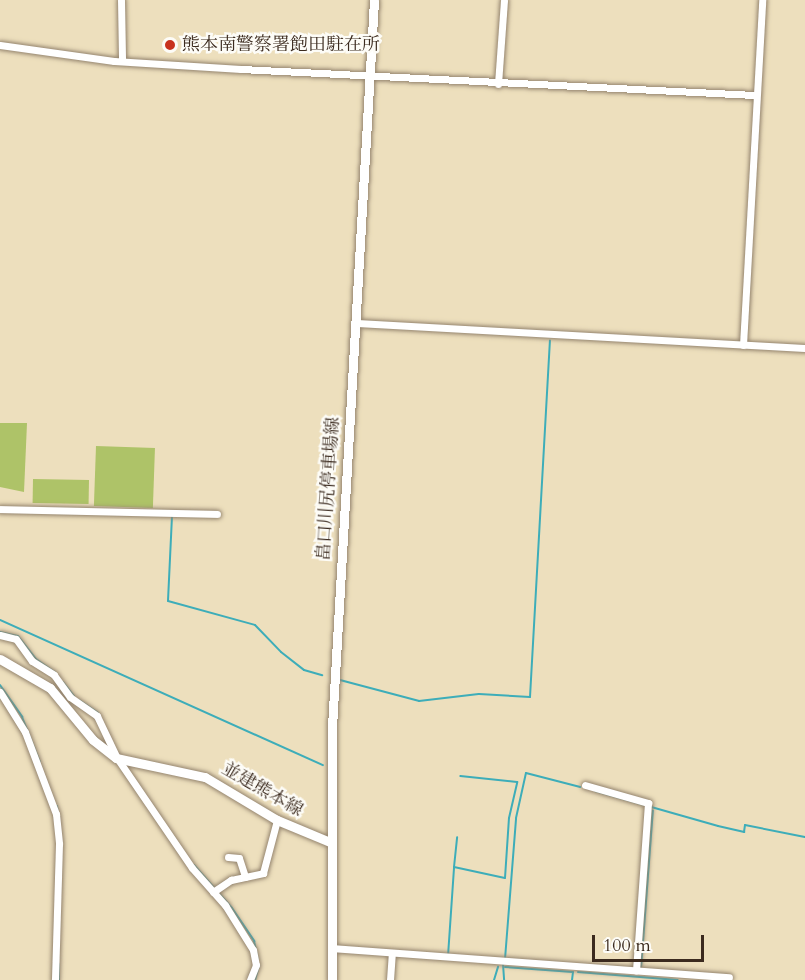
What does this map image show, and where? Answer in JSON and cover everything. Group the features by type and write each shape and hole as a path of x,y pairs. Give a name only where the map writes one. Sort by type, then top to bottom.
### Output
{"main road":[{"name":"畠口川尻停車場線","path":"332,980 330,842 332,727 374,0"},
{"name":"並建熊本線","path":"0,659 50,688 93,740 117,758 205,777 277,820 330,842"}],"street":[{"path":"121,0 122,60"},
{"path":"498,84 504,0"},
{"path":"743,345 762,0"},
{"path":"0,45 122,60 498,84 755,95"},
{"path":"356,323 805,348"},
{"path":"0,509 217,514"},
{"path":"0,635 16,639 32,661 54,675 70,697 92,709 117,758 192,868 213,892 254,950 256,965 250,980"},
{"path":"0,692 26,732 56,814 59,844 55,980"},
{"path":"585,785 648,803 636,971"},
{"path":"213,892 231,879 263,873 277,820"},
{"path":"228,857 239,858 245,876"},
{"path":"331,948 729,977"},
{"path":"390,980 392,953"}],"green space":[{"path":"0,423 27,423 24,492 0,487"},
{"path":"96,446 155,448 153,508 94,506"},
{"path":"33,479 89,480 89,504 33,503"}],"waterway":[{"path":"340,680 419,701 479,694 530,697 550,341"},
{"path":"172,516 168,601 255,625 281,652 304,670 322,675"},
{"path":"0,620 323,765"},
{"path":"0,632 18,636 36,659 56,673"},
{"path":"63,682 74,696"},
{"path":"0,685 22,717 40,762"},
{"path":"79,700 98,713"},
{"path":"505,959 516,818 526,773 580,787"},
{"path":"448,956 454,867 505,878 509,818 517,782 460,776"},
{"path":"595,791 744,832 745,825 805,837"},
{"path":"57,806 62,845"},
{"path":"641,968 653,810"},
{"path":"454,867 457,837"},
{"path":"194,865 232,908 254,941 258,960"},
{"path":"59,964 59,980"},
{"path":"503,964 504,980"},
{"path":"255,980 259,966"},
{"path":"494,980 498,967"},
{"path":"505,967 573,972 572,980"},
{"path":"578,972 678,980"}],"place":[{"name":"熊本南警察署飽田駐在所","path":"170,45"}]}
